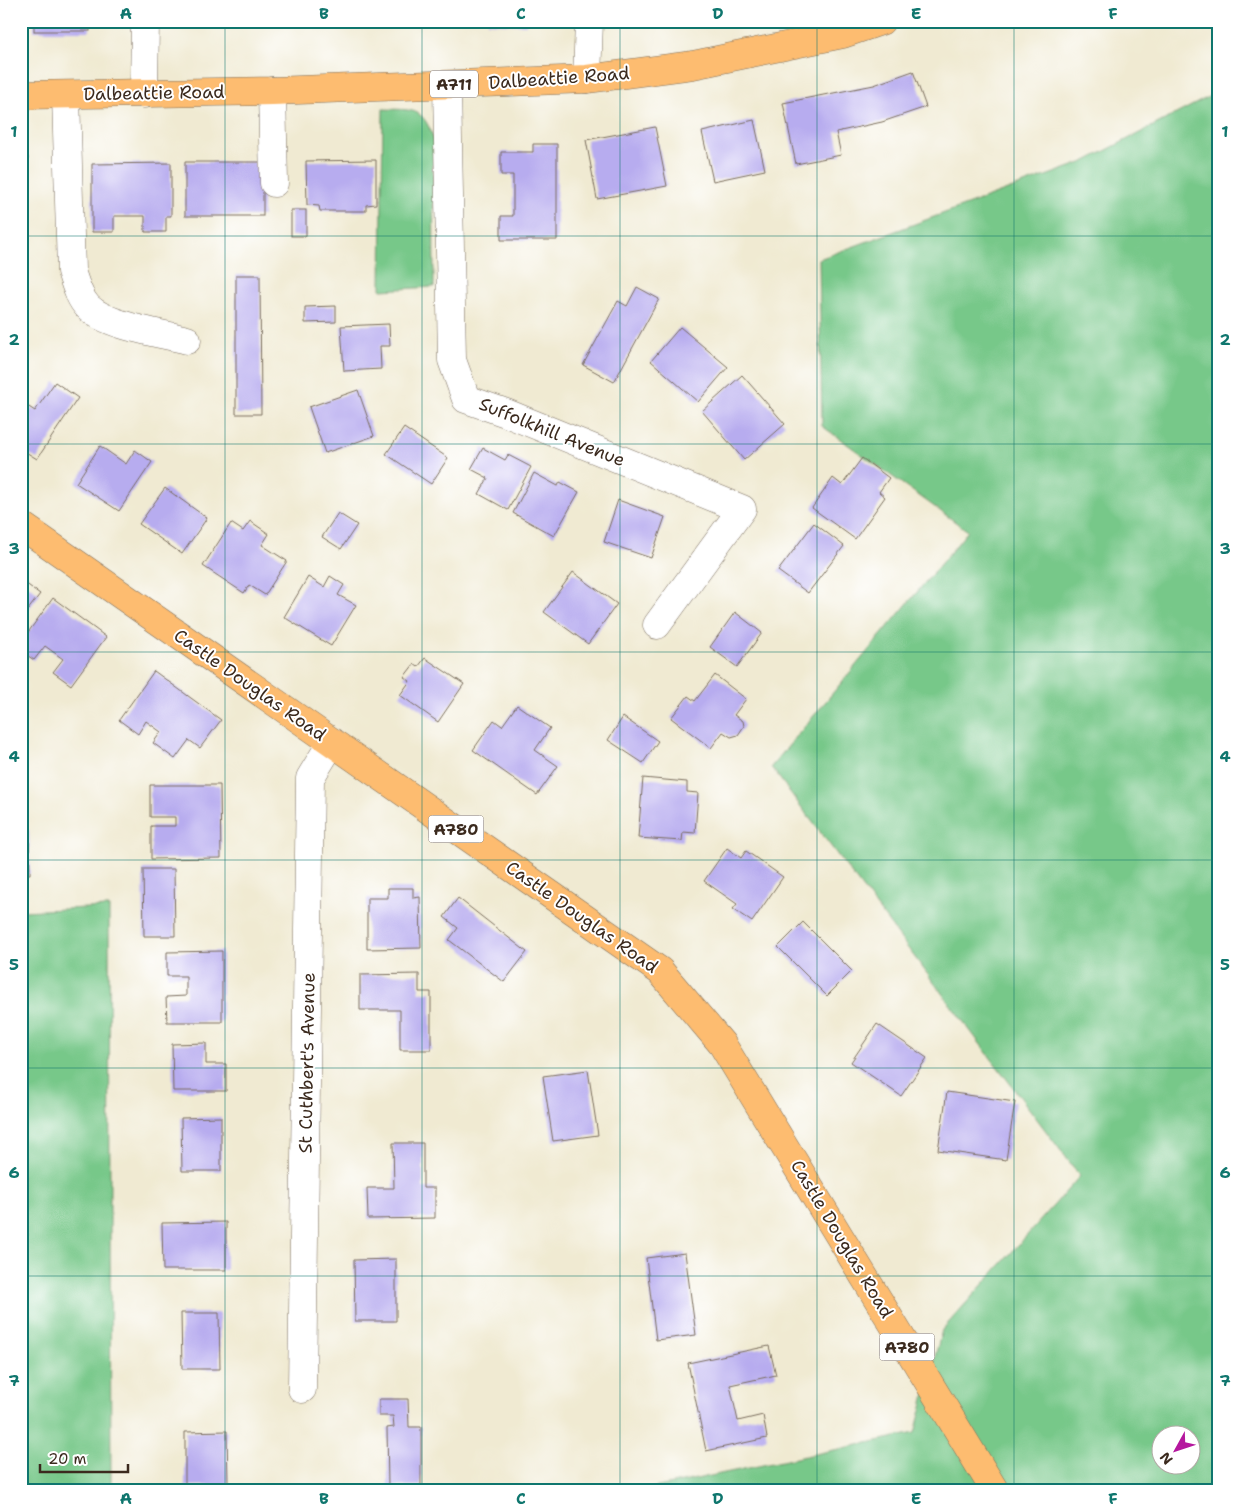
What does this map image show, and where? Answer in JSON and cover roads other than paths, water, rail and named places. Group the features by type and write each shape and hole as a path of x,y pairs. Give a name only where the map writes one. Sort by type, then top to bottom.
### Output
{"main road":[{"name":"Dalbeattie Road","path":"21,95 272,91 588,79 693,65 842,34 881,21"},
{"name":"Castle Douglas Road","path":"21,525 660,971 722,1044 995,1491"}],"street":[{"path":"144,94 145,21"},
{"path":"588,79 589,21"},
{"name":"Suffolkhill Avenue","path":"447,85 452,360 466,399 506,413 742,509 657,625"},
{"path":"272,91 274,183"},
{"path":"66,95 72,271 78,291 88,307 111,321 187,340"},
{"name":"St Cuthbert's Avenue","path":"302,1389 310,778 332,742"}]}
